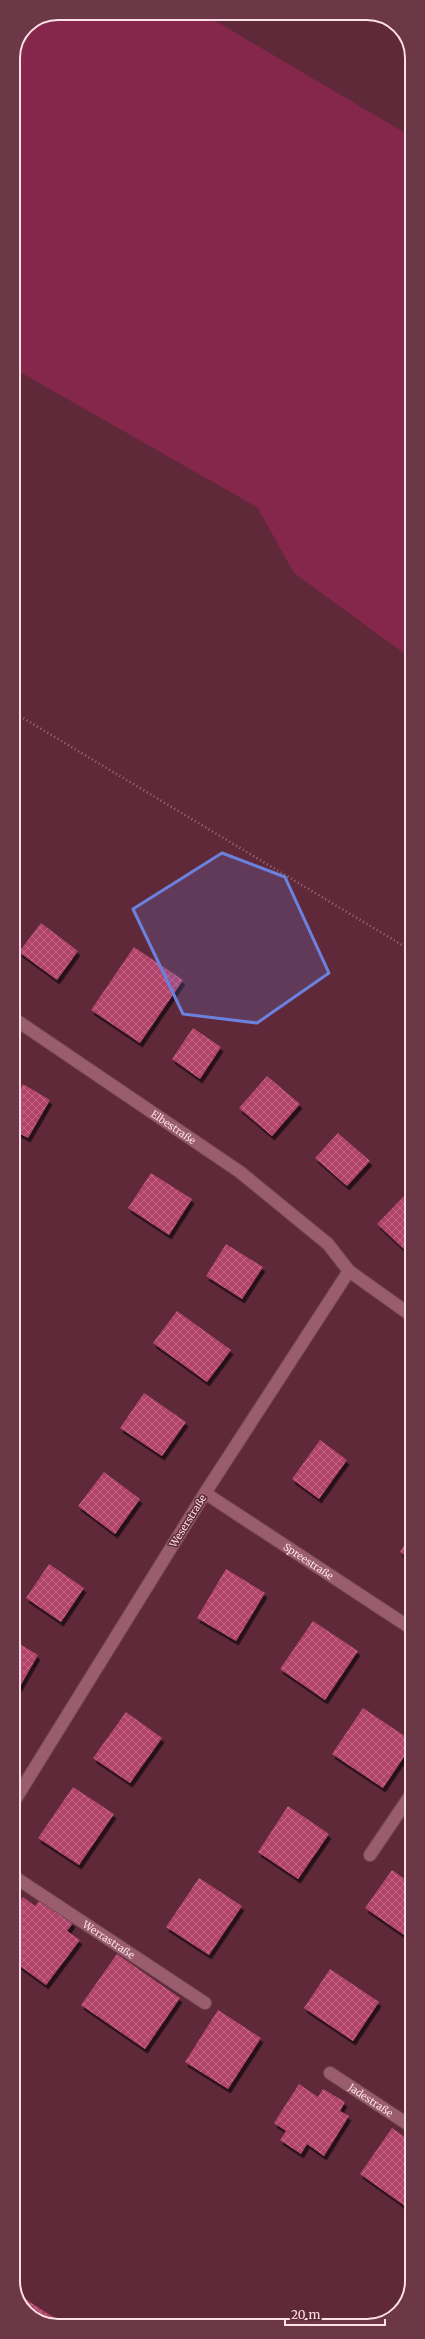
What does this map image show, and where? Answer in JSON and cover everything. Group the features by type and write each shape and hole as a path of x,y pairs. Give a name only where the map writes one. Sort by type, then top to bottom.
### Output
{"street":[{"name":"Elbestraße","path":"20,1023 240,1172 328,1244 349,1271"},
{"path":"349,1271 405,1311"},
{"name":"Weserstraße","path":"20,1792 205,1493 349,1271"},
{"name":"Spreestraße","path":"205,1493 405,1624"},
{"path":"370,1855 405,1803"},
{"name":"Werrastraße","path":"20,1881 205,2003"},
{"name":"Jadestraße","path":"330,2073 405,2121"}],"path":[{"path":"20,716 405,947"}],"highlighted area":[{"path":"222,853 285,877 329,973 257,1023 183,1014 133,909"}],"shaded area":[{"path":"58,20 214,20 405,133 405,654 294,573 257,507 20,372 20,58 26,37 37,26"}],"building":[{"path":"41,923 78,951 57,980 20,953"},
{"path":"134,947 183,980 140,1043 91,1010"},
{"path":"193,1028 221,1047 200,1079 172,1059"},
{"path":"267,1076 300,1104 272,1136 239,1108"},
{"path":"23,1084 50,1100 28,1138 20,1134 20,1089"},
{"path":"338,1133 370,1161 347,1186 315,1158"},
{"path":"151,1173 192,1199 169,1235 128,1208"},
{"path":"405,1195 405,1250 377,1224"},
{"path":"226,1244 263,1267 242,1299 206,1276"},
{"path":"177,1311 231,1350 207,1382 153,1343"},
{"path":"144,1393 186,1422 162,1456 120,1428"},
{"path":"320,1440 347,1460 319,1499 292,1479"},
{"path":"104,1472 140,1499 115,1534 78,1506"},
{"path":"405,1544 405,1555 400,1552"},
{"path":"49,1564 84,1588 61,1622 26,1598"},
{"path":"226,1569 265,1593 236,1641 197,1618"},
{"path":"313,1621 358,1651 325,1700 280,1669"},
{"path":"20,1644 38,1655 20,1686"},
{"path":"363,1708 405,1736 405,1755 383,1788 332,1754"},
{"path":"126,1712 162,1738 130,1783 93,1758"},
{"path":"73,1787 114,1814 79,1865 38,1838"},
{"path":"288,1806 329,1834 298,1879 258,1852"},
{"path":"392,1870 405,1879 404,1935 365,1908"},
{"path":"199,1878 242,1906 209,1955 166,1927"},
{"path":"23,1897 35,1906 41,1899 73,1923 67,1931 80,1940 46,1985 20,1966 20,1901"},
{"path":"117,1954 180,1998 145,2049 81,2005"},
{"path":"330,1969 379,2002 353,2041 304,2008"},
{"path":"218,2010 261,2038 228,2089 185,2062"},
{"path":"299,2084 318,2097 323,2089 345,2102 340,2111 349,2116 324,2156 307,2144 301,2154 280,2140 286,2131 274,2123"},
{"path":"392,2128 405,2137 405,2206 360,2174"},
{"path":"24,2298 56,2319 37,2313 31,2308"}]}
